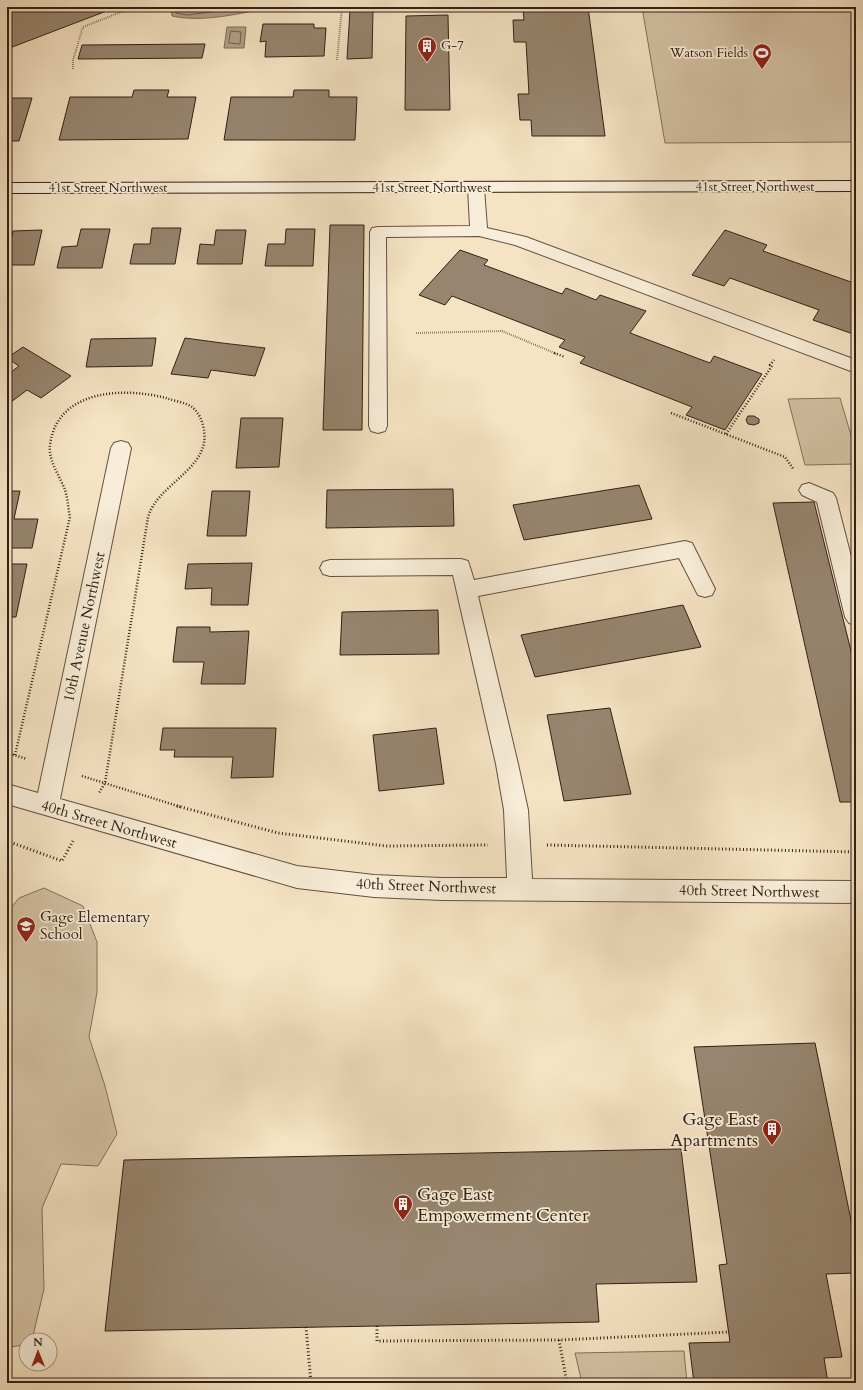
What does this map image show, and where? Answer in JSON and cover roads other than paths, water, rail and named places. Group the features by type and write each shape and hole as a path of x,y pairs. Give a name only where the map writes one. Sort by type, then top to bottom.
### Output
{"street":[{"name":"41st Street Northwest","path":"7,188 856,186"},
{"path":"476,188 479,231"},
{"path":"378,426 378,232 479,231 520,241 856,367"},
{"name":"10th Avenue Northwest","path":"47,806 121,448"},
{"path":"809,490 826,498 856,617"},
{"path":"466,590 686,549 705,589"},
{"path":"330,568 461,567 507,764 516,810 520,889"},
{"name":"40th Street Northwest","path":"7,794 297,877 389,886 442,889 856,892"}],"water":[{"path":"176,7 273,7 210,18 184,18 172,16 171,9"},
{"path":"227,27 246,27 244,48 224,48"}],"place":[{"name":"G-7","path":"427,63"},
{"name":"Watson Fields","path":"762,70"},
{"name":"Gage Elementary School","path":"26,943"},
{"name":"Gage East Apartments","path":"772,1146"},
{"name":"Gage East Empowerment Center","path":"403,1221"}]}
